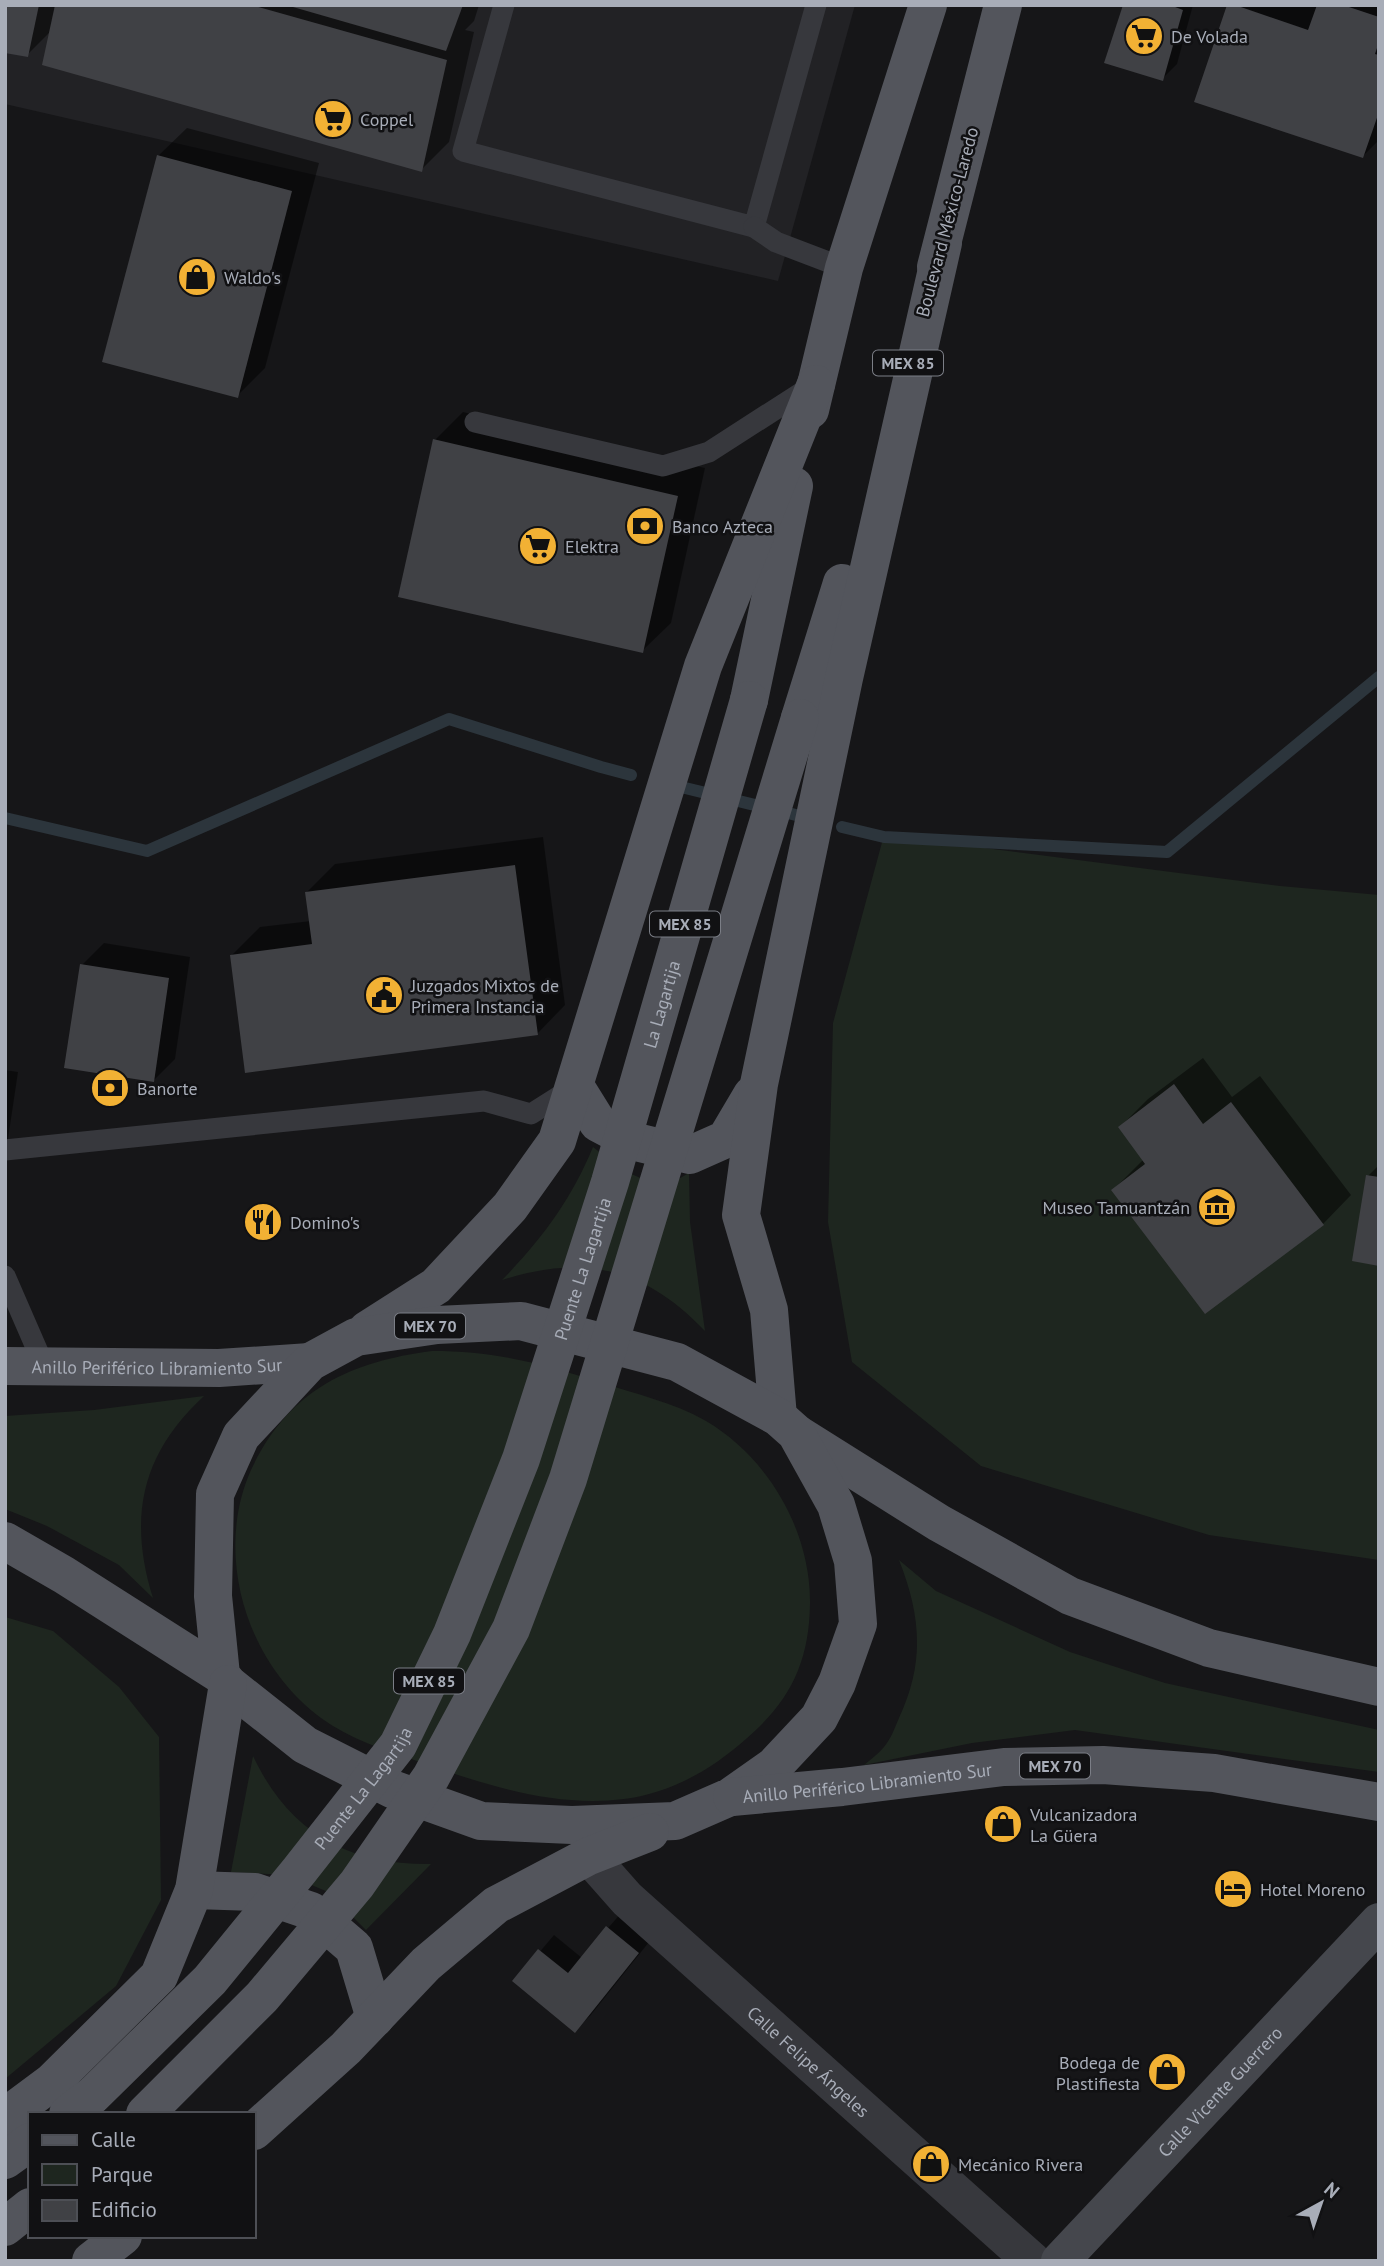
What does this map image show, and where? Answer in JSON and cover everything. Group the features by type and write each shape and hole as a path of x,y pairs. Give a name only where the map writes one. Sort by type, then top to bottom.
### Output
{"main road":[{"name":"MEX 85","path":"816,384 844,268 928,5"},
{"name":"Boulevard México-Laredo","path":"147,2112 262,1997 357,1884 431,1777 511,1629 568,1479 859,531 943,243 1003,5"},
{"path":"787,1425 769,1310 741,1215 759,1084 844,678 943,243"},
{"path":"356,1337 436,1286 510,1207 557,1140 703,666 816,384"},
{"name":"La Lagartija","path":"621,1147 749,700 816,384"},
{"path":"575,1086 598,1123 632,1141 690,1155 726,1139 759,1084"},
{"name":"Puente La Lagartija","path":"71,2112 93,2095 210,1980 398,1745 452,1634 521,1459 621,1147"},
{"name":"Anillo Periférico Libramiento Sur","path":"224,1679 213,1596 215,1494 241,1436 310,1362 356,1337 437,1325 521,1321 677,1362 787,1425 939,1523 1070,1596 1209,1648 1379,1687"},
{"name":"Anillo Periférico Libramiento Sur","path":"5,1366 219,1368 310,1362"},
{"name":"Anillo Periférico Libramiento Sur","path":"5,1541 64,1575 224,1679 305,1745 393,1789 481,1821 572,1825 675,1821 730,1797 774,1766 819,1718 837,1683 858,1624 853,1562 836,1504 787,1425"},
{"path":"5,2116 52,2082 159,1976 194,1890 224,1679"},
{"name":"Anillo Periférico Libramiento Sur","path":"730,1797 842,1787 1004,1767 1103,1765 1214,1773 1379,1802"},
{"path":"256,2128 346,2048 426,1964 496,1905 589,1856 675,1821"},
{"path":"194,1890 255,1892 311,1911 354,1948 375,2018"},
{"path":"5,2160 28,2143"},
{"path":"5,2227 28,2209"}],"street":[{"name":"Calle Felipe Ángeles","path":"589,1856 627,1899 1032,2261"},
{"name":"Calle Vicente Guerrero","path":"1060,2261 1379,1922"}],"lane":[{"path":"504,5 463,151 754,227 776,242 844,268"},
{"path":"754,227 816,5"},
{"path":"475,422 663,466 709,452 816,384"},
{"path":"5,1150 484,1101 531,1114 575,1086"},
{"path":"5,1276 45,1368"}],"shaded area":[{"path":"5,5 855,5 778,281 5,104"}],"green space":[{"path":"884,835 1280,886 1379,895 1379,1560 1209,1535 981,1466 852,1362 828,1222 833,1023"},
{"path":"593,1147 628,1172 658,1183 668,1183 689,1173 690,1222 705,1331 660,1293 636,1280 612,1272 560,1268 502,1280 530,1249 565,1202"},
{"path":"432,1351 476,1353 517,1359 667,1403 706,1421 729,1437 767,1476 782,1499 803,1550 810,1604 806,1645 794,1679 774,1710 746,1739 719,1761 674,1786 624,1799 571,1800 519,1792 405,1757 344,1732 321,1718 295,1695 273,1668 256,1638 244,1606 237,1572 235,1537 240,1503 251,1470 283,1420 302,1401 324,1385 373,1363"},
{"path":"204,1396 166,1441 154,1464 146,1489 142,1541 145,1569 153,1598 119,1565 47,1526 5,1509 5,1416 94,1410"},
{"path":"899,1560 936,1591 1070,1652 1165,1683 1379,1730 1379,1772 1075,1730 972,1743 864,1765 889,1740 913,1678 916,1620"},
{"path":"5,1617 53,1631 119,1687 159,1737 161,1900 116,1986 5,2079"},
{"path":"253,1756 284,1805 303,1824 324,1839 373,1858 431,1864 366,1930 328,1892 288,1875 231,1872"}],"building":[{"path":"5,5 39,5 28,57 5,53"},
{"name":"Coppel","path":"55,5 251,5 447,60 422,172 42,65"},
{"path":"286,5 463,5 446,51"},
{"name":"De Volada","path":"1123,5 1170,5 1183,10 1163,81 1104,63"},
{"path":"1227,5 1235,5 1308,30 1317,5 1343,5 1379,17 1379,42 1375,54 1379,55 1379,112 1363,158 1194,102"},
{"name":"Waldo's","path":"157,155 292,191 238,398 102,362"},
{"name":"Elektra","path":"433,439 678,496 643,653 398,597"},
{"name":"Juzgados Mixtos de Primera Instancia","path":"515,865 538,1035 245,1073 230,955 312,944 305,892"},
{"path":"80,964 169,978 154,1082 64,1068"},
{"name":"Museo Tamuantzán","path":"1174,1084 1203,1124 1231,1102 1324,1225 1205,1314 1111,1190 1145,1164 1118,1127"},
{"path":"1366,1175 1379,1177 1379,1266 1352,1261"},
{"path":"606,1926 639,1953 575,2033 512,1981 538,1949 568,1973"}],"waterway":[{"path":"842,827 884,837 1167,852 1379,677"},
{"path":"5,818 147,851 449,719 631,775"},
{"path":"677,786 796,815"}],"place":[{"name":"De Volada","path":"1144,36"},
{"name":"Coppel","path":"333,119"},
{"name":"Waldo's","path":"197,277"},
{"name":"Banco Azteca","path":"645,526"},
{"name":"Elektra","path":"538,546"},
{"name":"Juzgados Mixtos de Primera Instancia","path":"384,995"},
{"name":"Banorte","path":"110,1088"},
{"name":"Museo Tamuantzán","path":"1217,1207"},
{"name":"Domino's","path":"263,1222"},
{"name":"Vulcanizadora La Güera","path":"1003,1824"},
{"name":"Hotel Moreno","path":"1233,1889"},
{"name":"Bodega de Plastifiesta","path":"1167,2072"},
{"name":"Mecánico Rivera","path":"931,2164"}]}
